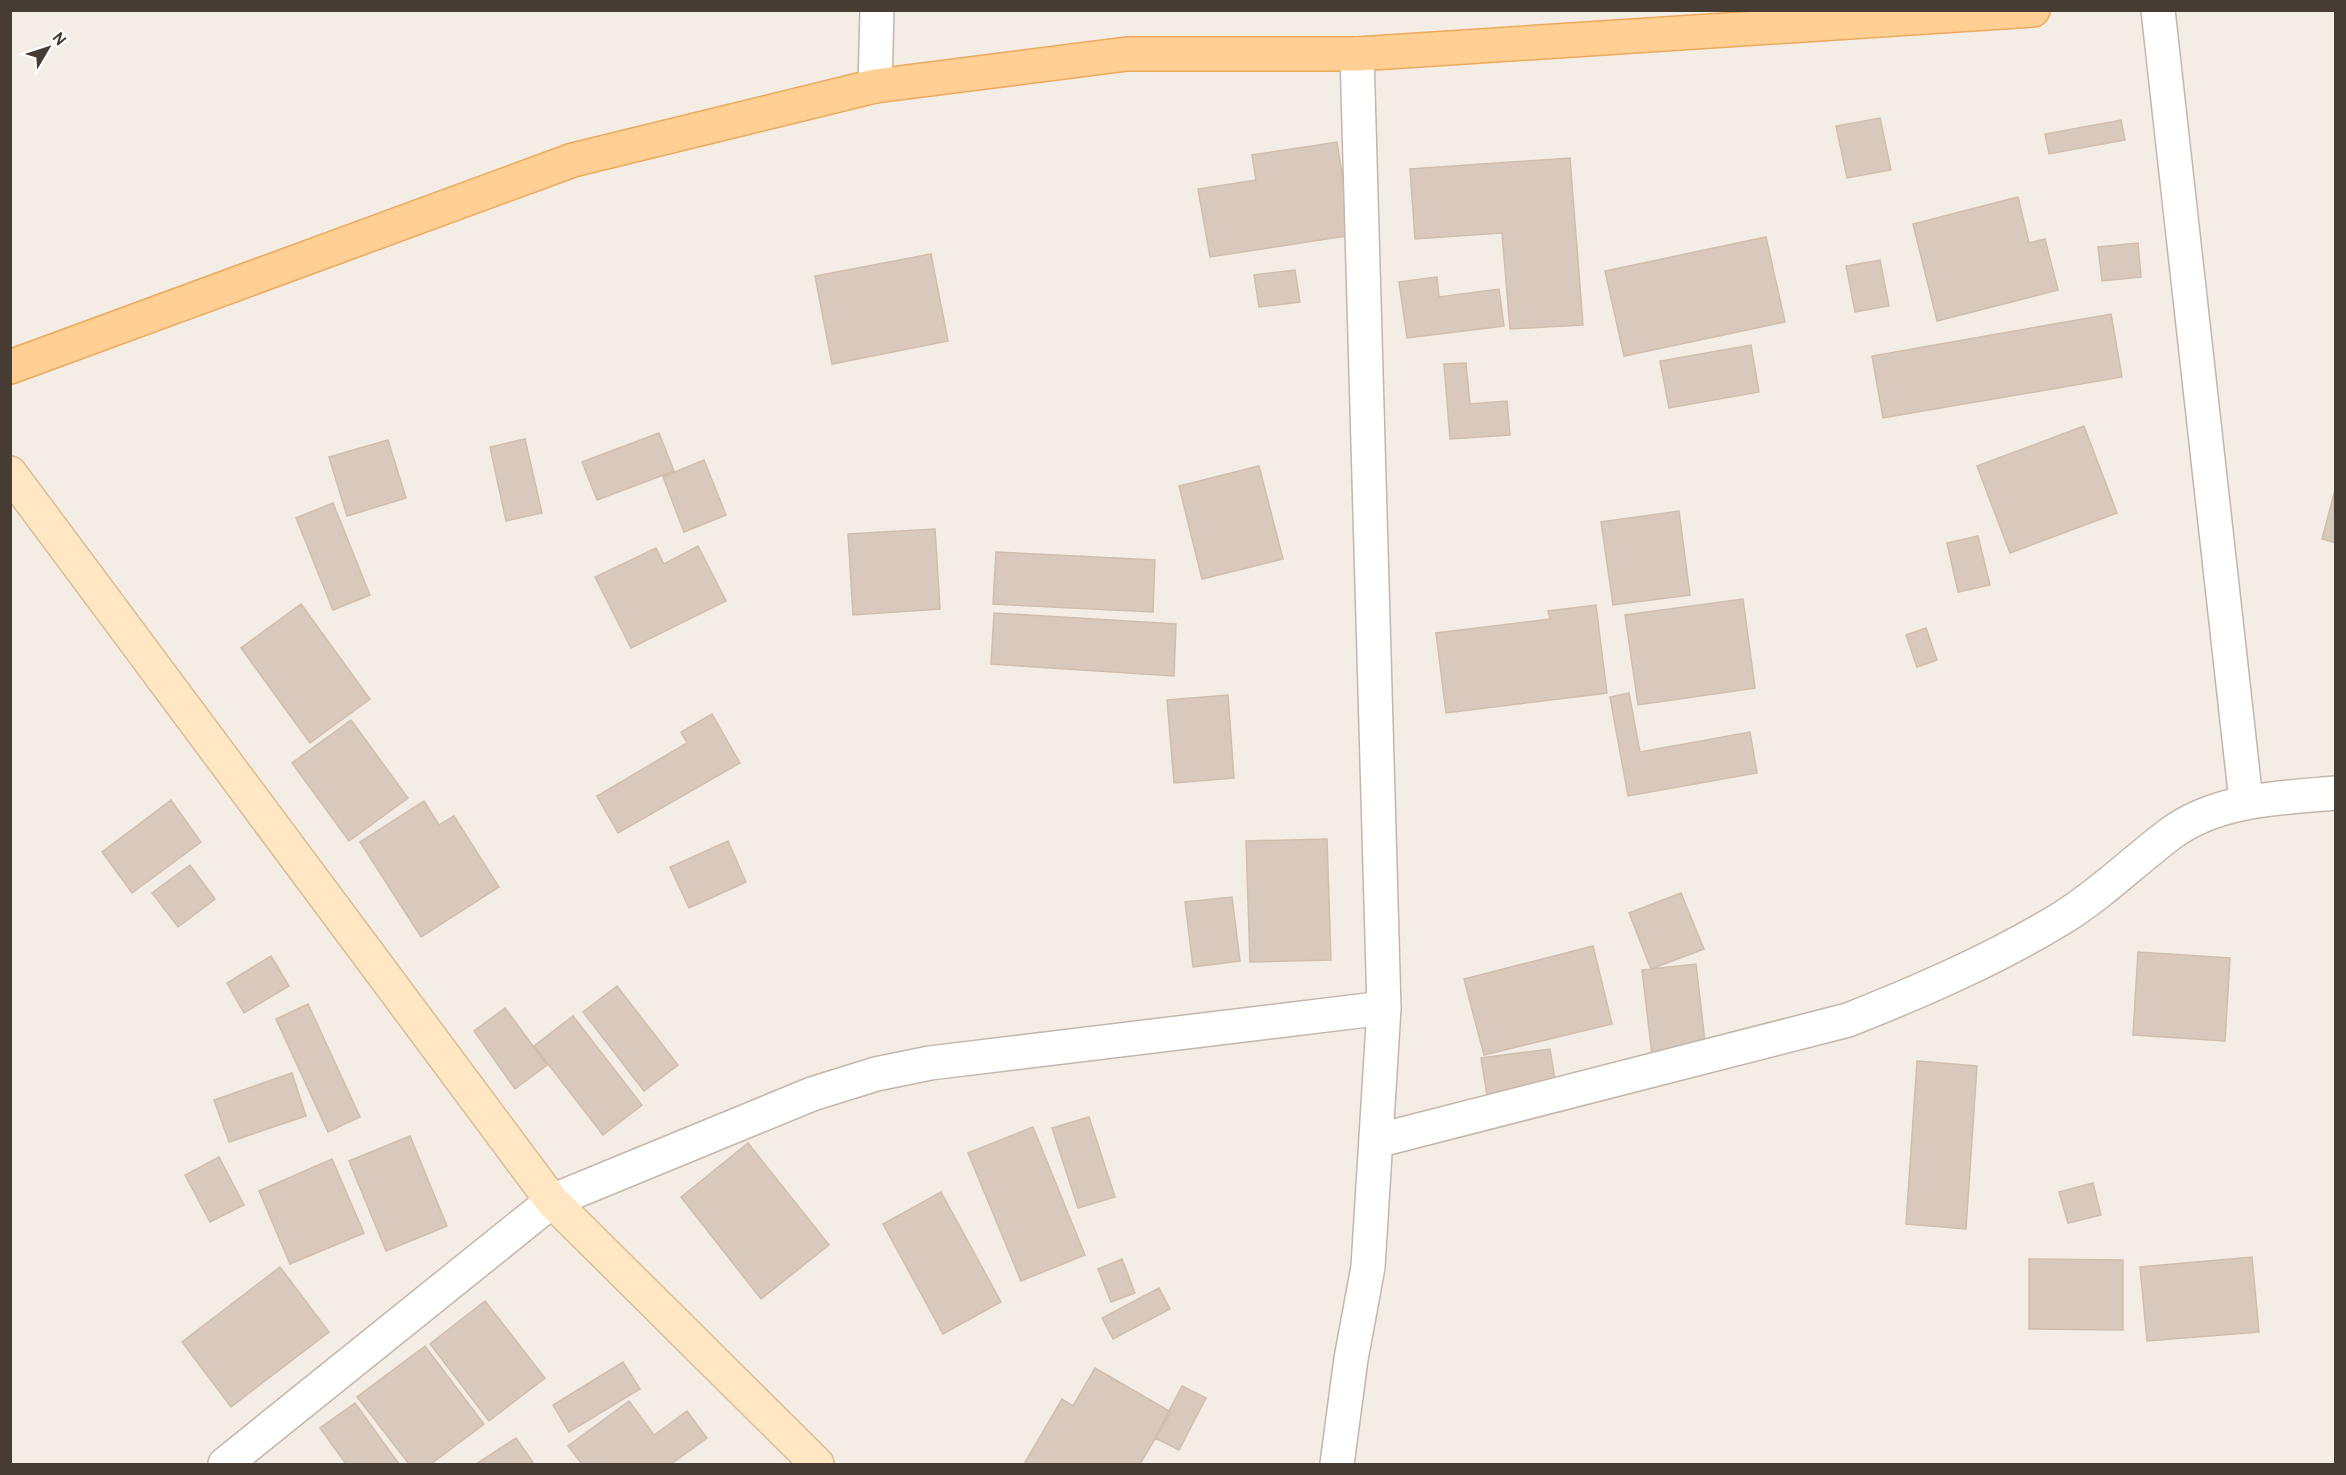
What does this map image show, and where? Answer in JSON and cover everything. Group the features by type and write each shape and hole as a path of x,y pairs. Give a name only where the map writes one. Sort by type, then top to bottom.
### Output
{"main road":[{"path":"10,367 573,160 875,86 1127,54 1358,54 2033,10"}],"street":[{"path":"875,86 877,10"},
{"path":"2158,10 2246,801"},
{"path":"1337,1464 1351,1359 1368,1267 1384,1008 1358,54"},
{"path":"10,473 552,1201 817,1464"},
{"path":"1376,1141 1848,1020 1900,999 2024,940 2064,917 2108,886 2171,833 2205,815 2246,801 2336,793"},
{"path":"225,1464 552,1201 812,1094 876,1074 930,1063 1384,1008"}],"building":[{"path":"1880,118 1891,170 1847,178 1836,126"},
{"path":"2121,120 2125,140 2049,154 2045,134"},
{"path":"1337,142 1352,235 1210,257 1198,189 1256,180 1252,155"},
{"path":"1570,158 1583,325 1510,329 1502,233 1415,239 1410,169"},
{"path":"2018,197 2029,243 2045,239 2058,290 1937,321 1913,224"},
{"path":"1766,237 1785,322 1624,356 1605,271"},
{"path":"2138,243 2141,277 2102,281 2098,247"},
{"path":"931,254 948,341 832,364 815,276"},
{"path":"1880,260 1889,306 1855,312 1846,266"},
{"path":"1295,270 1300,302 1259,307 1254,275"},
{"path":"1437,277 1439,297 1499,289 1504,326 1407,338 1399,282"},
{"path":"2111,314 2122,377 1883,418 1872,356"},
{"path":"1751,345 1759,392 1669,408 1660,361"},
{"path":"1466,363 1470,404 1507,401 1510,435 1450,439 1444,364"},
{"path":"2084,426 2117,513 2010,553 1977,466"},
{"path":"659,433 674,471 597,500 582,462"},
{"path":"525,439 542,513 506,521 490,447"},
{"path":"388,440 406,498 347,516 329,457"},
{"path":"704,460 726,515 684,532 663,477"},
{"path":"1259,466 1283,559 1202,579 1179,486"},
{"path":"2336,486 2336,543 2322,539"},
{"path":"333,503 370,595 333,610 296,518"},
{"path":"1679,511 1690,595 1613,605 1601,522"},
{"path":"935,529 940,609 853,615 848,534"},
{"path":"1978,536 1990,585 1958,592 1947,543"},
{"path":"698,546 726,601 631,648 595,577 656,548 664,564"},
{"path":"996,552 1155,560 1153,612 993,604"},
{"path":"1743,599 1755,688 1638,705 1625,615"},
{"path":"301,604 370,699 310,743 241,648"},
{"path":"1596,605 1607,693 1446,713 1436,633 1550,619 1548,611"},
{"path":"994,613 1176,624 1174,676 991,664"},
{"path":"1926,628 1937,660 1917,667 1906,635"},
{"path":"1629,693 1640,752 1750,732 1757,773 1628,796 1610,697"},
{"path":"1228,695 1234,778 1174,783 1167,700"},
{"path":"712,714 740,763 618,833 597,796 687,743 681,732"},
{"path":"351,720 408,798 349,841 292,763"},
{"path":"171,800 201,842 132,893 102,852"},
{"path":"424,801 439,825 454,816 499,887 421,937 360,842"},
{"path":"1327,839 1331,960 1250,962 1246,841"},
{"path":"728,841 746,882 689,908 670,867"},
{"path":"190,865 215,899 178,927 152,893"},
{"path":"1681,893 1704,949 1651,969 1629,913"},
{"path":"1232,897 1240,961 1193,967 1185,902"},
{"path":"1593,946 1612,1024 1484,1055 1464,979"},
{"path":"2138,952 2230,958 2225,1041 2133,1035"},
{"path":"271,956 289,986 244,1013 227,983"},
{"path":"1696,964 1706,1050 1652,1055 1642,970"},
{"path":"617,986 678,1065 644,1091 583,1012"},
{"path":"308,1004 360,1117 328,1132 276,1019"},
{"path":"505,1008 547,1065 515,1089 474,1031"},
{"path":"573,1016 642,1105 603,1135 534,1046"},
{"path":"1550,1049 1558,1098 1489,1108 1481,1058"},
{"path":"1917,1061 1977,1066 1966,1229 1906,1224"},
{"path":"292,1073 306,1116 229,1142 214,1100"},
{"path":"1089,1117 1115,1197 1078,1208 1052,1128"},
{"path":"1033,1127 1085,1255 1021,1281 968,1153"},
{"path":"410,1136 447,1226 386,1251 349,1161"},
{"path":"748,1143 829,1245 761,1299 681,1197"},
{"path":"219,1157 244,1205 210,1222 185,1175"},
{"path":"332,1159 364,1233 290,1264 259,1191"},
{"path":"2093,1183 2101,1215 2068,1223 2059,1192"},
{"path":"941,1192 1001,1302 943,1334 883,1224"},
{"path":"2252,1257 2259,1332 2147,1341 2140,1267"},
{"path":"1122,1259 1135,1293 1111,1302 1098,1269"},
{"path":"2029,1259 2123,1260 2123,1330 2029,1329"},
{"path":"280,1267 329,1332 231,1407 182,1342"},
{"path":"1159,1288 1170,1309 1113,1339 1102,1318"},
{"path":"485,1301 545,1378 489,1421 430,1344"},
{"path":"425,1346 484,1424 431,1464 409,1464 357,1397"},
{"path":"623,1362 640,1389 569,1432 553,1405"},
{"path":"1095,1368 1171,1412 1140,1464 1024,1464 1062,1399 1073,1406"},
{"path":"1182,1386 1206,1398 1179,1450 1155,1438"},
{"path":"629,1401 654,1435 687,1411 707,1438 671,1464 582,1464 568,1446"},
{"path":"355,1403 399,1464 346,1464 320,1428"},
{"path":"516,1438 534,1464 476,1464"}]}
